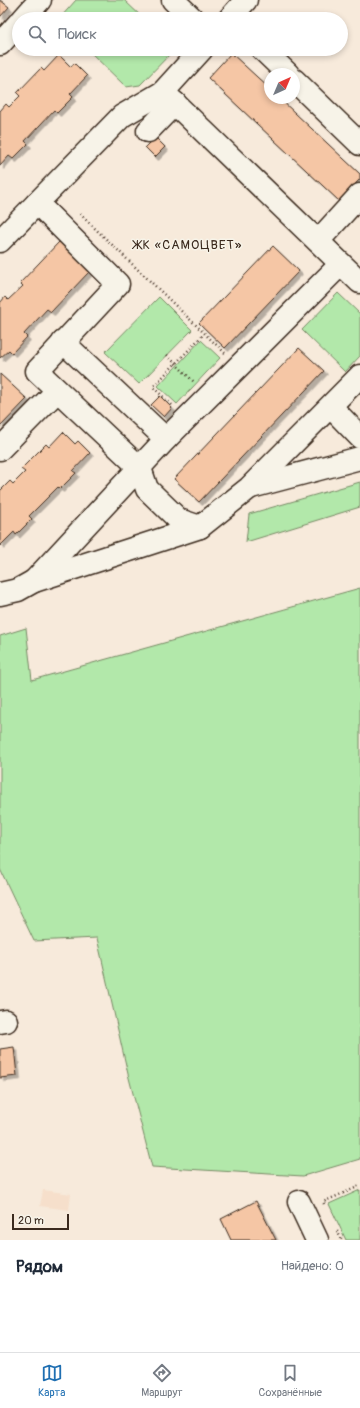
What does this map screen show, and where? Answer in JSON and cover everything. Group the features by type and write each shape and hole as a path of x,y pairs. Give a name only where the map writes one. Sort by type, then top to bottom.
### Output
{"lane":[{"path":"29,12 40,0"},
{"path":"173,0 186,12"},
{"path":"236,12 246,0"},
{"path":"0,44 12,31"},
{"path":"148,131 197,56"},
{"path":"269,56 282,68"},
{"path":"300,86 360,144"},
{"path":"0,240 122,116 169,98"},
{"path":"169,98 360,282"},
{"path":"318,240 360,195"},
{"path":"37,203 118,284 37,370 57,391 140,468 147,489 179,520 200,527"},
{"path":"34,581 166,439 341,264"},
{"path":"63,342 166,439"},
{"path":"0,594 18,590 34,581 200,527 249,488 331,407 360,376"},
{"path":"0,449 57,391"},
{"path":"331,407 360,437"},
{"path":"249,488 360,458"},
{"path":"299,1202 317,1240"}],"path":[{"path":"74,209 238,367"},
{"path":"186,419 153,387 204,334"},
{"path":"167,355 209,396"},
{"path":"323,1202 360,1186"}],"shaded area":[{"path":"43,1190 71,1194 69,1210 40,1206"}],"green space":[{"path":"76,0 124,0 137,12 65,12"},
{"path":"94,56 168,56 140,85 126,87"},
{"path":"338,293 360,314 360,356 345,372 302,330"},
{"path":"159,297 192,330 139,384 105,352"},
{"path":"201,340 220,358 177,404 158,386"},
{"path":"360,482 360,507 246,542 249,514"},
{"path":"360,588 360,1159 303,1176 152,1167 128,1074 97,938 34,941 0,869 0,636 26,628 32,680"},
{"path":"360,1190 360,1240 346,1240 329,1204"}],"building":[{"path":"0,0 9,7 0,17"},
{"path":"58,56 60,56 71,67 74,63 87,76 70,94 73,97 57,113 54,110 25,141 28,144 13,159 9,156 0,166 0,111 6,104 9,107 20,96 17,93 41,68 44,71"},
{"path":"228,56 234,56 264,83 264,104 285,104 360,174 360,179 339,201 208,78"},
{"path":"155,137 165,147 155,157 145,147"},
{"path":"59,242 68,251 71,248 84,260 81,263 89,272 51,312 47,309 24,334 27,337 12,353 9,350 0,358 0,303 5,297 8,300 23,286 20,283"},
{"path":"273,246 299,271 225,348 199,323"},
{"path":"299,348 324,371 199,502 174,479"},
{"path":"0,374 27,399 0,427"},
{"path":"160,396 172,408 164,417 151,405"},
{"path":"63,432 75,444 78,441 90,453 73,471 76,473 60,489 58,487 29,516 32,519 16,535 14,532 0,546 0,491 10,481 13,484 25,472 21,469 46,444 49,447"},
{"path":"14,1047 17,1076 0,1078 0,1049"},
{"path":"256,1201 276,1240 231,1240 221,1219"}],"district":[{"name":"ЖК «САМОЦВЕТ»","path":"188,245"}]}
